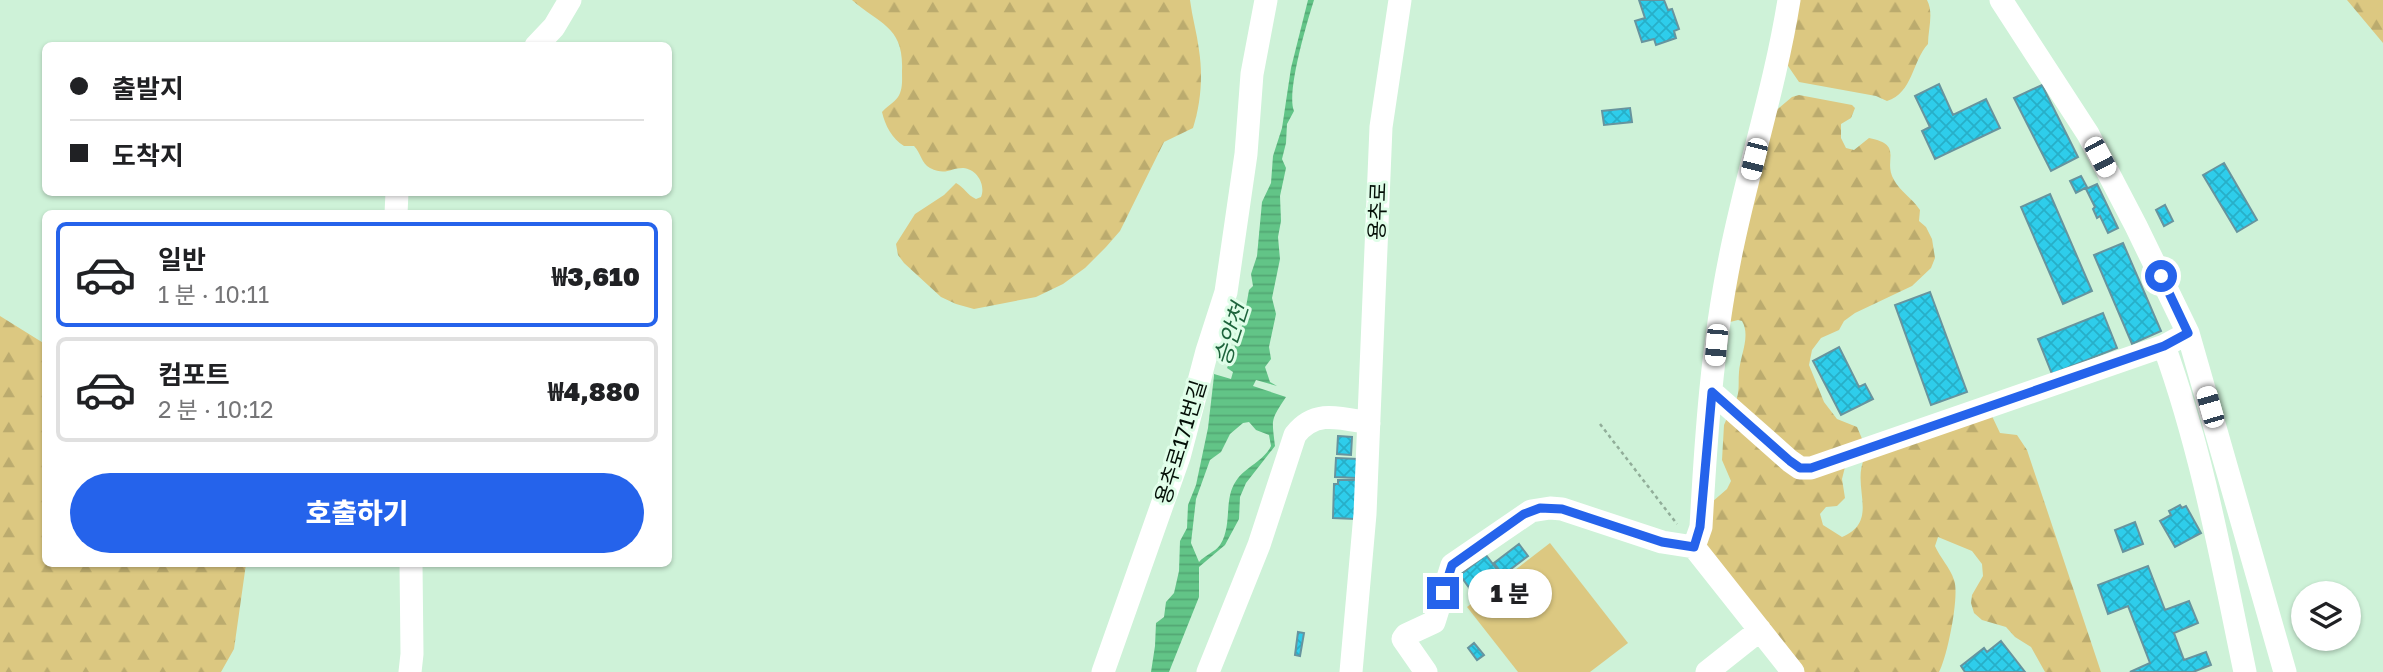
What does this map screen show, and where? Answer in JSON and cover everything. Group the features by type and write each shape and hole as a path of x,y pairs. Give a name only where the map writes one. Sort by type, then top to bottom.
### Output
{"street":[{"path":"540,42 554,27 570,0"},
{"name":"용추로171번길","path":"1103,672 1179,457 1207,351 1226,292 1246,154 1252,74 1266,0"},
{"name":"용추로","path":"1351,672 1365,514 1381,127 1400,0"},
{"path":"1694,547 1700,527 1718,321 1730,255 1772,87 1789,0"},
{"path":"2001,0 2088,134 2188,333 2285,672"},
{"path":"1712,392 1790,461 1800,468 1811,468 2164,346 2188,333"},
{"path":"2164,346 2183,397 2206,489 2245,672"},
{"path":"1208,672 1259,545 1295,435 1303,424 1315,418 1368,423"},
{"path":"1426,672 1403,639 1434,622 1452,565 1524,514 1540,508 1562,509 1662,542 1694,547 1793,672"},
{"path":"410,672 411,567"},
{"path":"1707,672 1760,630"}],"path":[{"path":"1600,424 1694,547"}],"green space":[{"path":"852,0 1190,0 1201,70 1193,128 1164,142 1120,231 1085,268 1063,284 1036,297 974,309 956,304 941,297 904,263 898,255 896,244 915,214 944,195 956,183 976,199 981,197 981,183 976,174 968,169 959,168 944,172 930,168 914,146 904,146 893,136 882,112 901,91 902,56 899,44 888,28"},
{"path":"1791,0 1927,0 1930,16 1928,44 1902,91 1887,101 1876,96 1799,82 1786,63"},
{"path":"2347,0 2383,0 2383,43"},
{"path":"1799,95 1852,105 1855,108 1851,118 1841,124 1841,138 1846,148 1854,150 1869,138 1880,141 1890,149 1891,173 1899,188 1920,210 1919,221 1926,227 1932,239 1935,258 1931,268 1912,286 1855,313 1844,321 1839,330 1821,338 1812,350 1809,365 1824,402 1837,419 1857,427 1863,441 1802,465 1736,401 1745,333 1742,321 1730,322 1734,256 1774,112 1792,97"},
{"path":"0,316 42,342 42,567 246,567 234,649 221,672 0,672"},
{"path":"1991,414 2000,433 2017,435 2027,450 2101,672 2045,672 2031,647 2015,637 2006,627 1982,620 1974,613 1971,603 1972,595 1983,576 1982,564 1972,551 1938,537 1935,546 1952,575 1955,588 1952,626 1939,672 1798,672 1704,552 1712,502 1727,489 1731,481 1722,460 1724,425 1727,418 1789,464 1846,463 1842,479 1845,498 1837,506 1826,507 1820,514 1823,525 1842,537 1854,530 1860,522 1861,468 1865,457"},
{"path":"1550,543 1628,643 1590,672 1518,672 1467,607"}],"shaded area":[{"path":"1308,0 1314,0 1295,74 1292,102 1294,111 1287,124 1282,159 1286,168 1280,196 1280,259 1272,298 1276,314 1269,347 1271,359 1265,367 1270,382 1277,386 1256,380 1253,386 1286,397 1273,420 1275,446 1246,483 1240,497 1239,519 1225,545 1199,567 1199,597 1169,672 1151,672 1156,623 1164,617 1166,602 1174,593 1179,571 1180,541 1187,528 1188,505 1196,485 1208,428 1214,374 1231,379 1233,372 1227,368 1235,348 1234,341 1243,324 1249,290 1253,286 1251,274 1257,256 1262,202 1271,183 1273,156 1282,128 1291,68","holes":["1249,422 1256,430 1269,435 1271,446 1264,456 1236,481 1230,496 1224,537 1220,545 1199,562 1191,543 1196,499 1210,460 1221,452 1230,434 1243,423"]}],"building":[{"path":"1639,0 1664,0 1668,10 1672,9 1679,29 1674,31 1676,38 1656,45 1654,39 1642,42 1635,21 1645,18"},
{"path":"1939,84 1953,115 1986,99 2000,128 1935,159 1922,131 1930,127 1915,96"},
{"path":"2042,85 2078,157 2051,171 2014,98"},
{"path":"1630,108 1632,122 1604,125 1602,111"},
{"path":"2224,163 2257,220 2237,232 2203,175"},
{"path":"2081,176 2087,187 2076,193 2070,181"},
{"path":"2097,184 2118,228 2108,233 2100,216 2097,218 2086,189"},
{"path":"2050,194 2092,291 2063,304 2021,207"},
{"path":"2165,205 2173,221 2164,226 2156,210"},
{"path":"2123,243 2161,331 2132,344 2094,255"},
{"path":"1930,292 1967,392 1931,405 1895,305"},
{"path":"2103,313 2117,348 2052,374 2038,339"},
{"path":"1839,347 1859,387 1865,384 1873,399 1841,415 1813,361"},
{"path":"1338,436 1352,437 1351,455 1337,454"},
{"path":"1336,458 1358,459 1357,478 1335,477"},
{"path":"1338,480 1357,480 1356,519 1333,518 1334,484 1338,484"},
{"path":"2180,505 2182,508 2186,506 2201,533 2175,547 2160,521 2171,515 2169,511"},
{"path":"2135,522 2143,544 2123,552 2115,530"},
{"path":"1519,544 1528,556 1503,575 1494,563"},
{"path":"1486,555 1502,576 1475,596 1460,575"},
{"path":"2148,566 2165,610 2189,601 2198,623 2174,633 2184,660 2206,652 2211,665 2193,672 2130,672 2150,663 2128,606 2108,614 2098,585"},
{"path":"1298,632 1304,633 1300,656 1295,655"},
{"path":"2001,641 2025,672 1965,672 1961,666 1984,648 1987,652"},
{"path":"1474,643 1484,655 1477,660 1468,648"}],"route":[{"path":"1443,593 1448,569 1452,565 1524,514 1540,508 1562,509 1662,542 1694,547 1700,527 1712,392 1790,461 1800,468 1811,468 2164,346 2180,338 2188,333 2161,276"}],"water label":[{"name":"승안천","path":"1230,334"}]}
